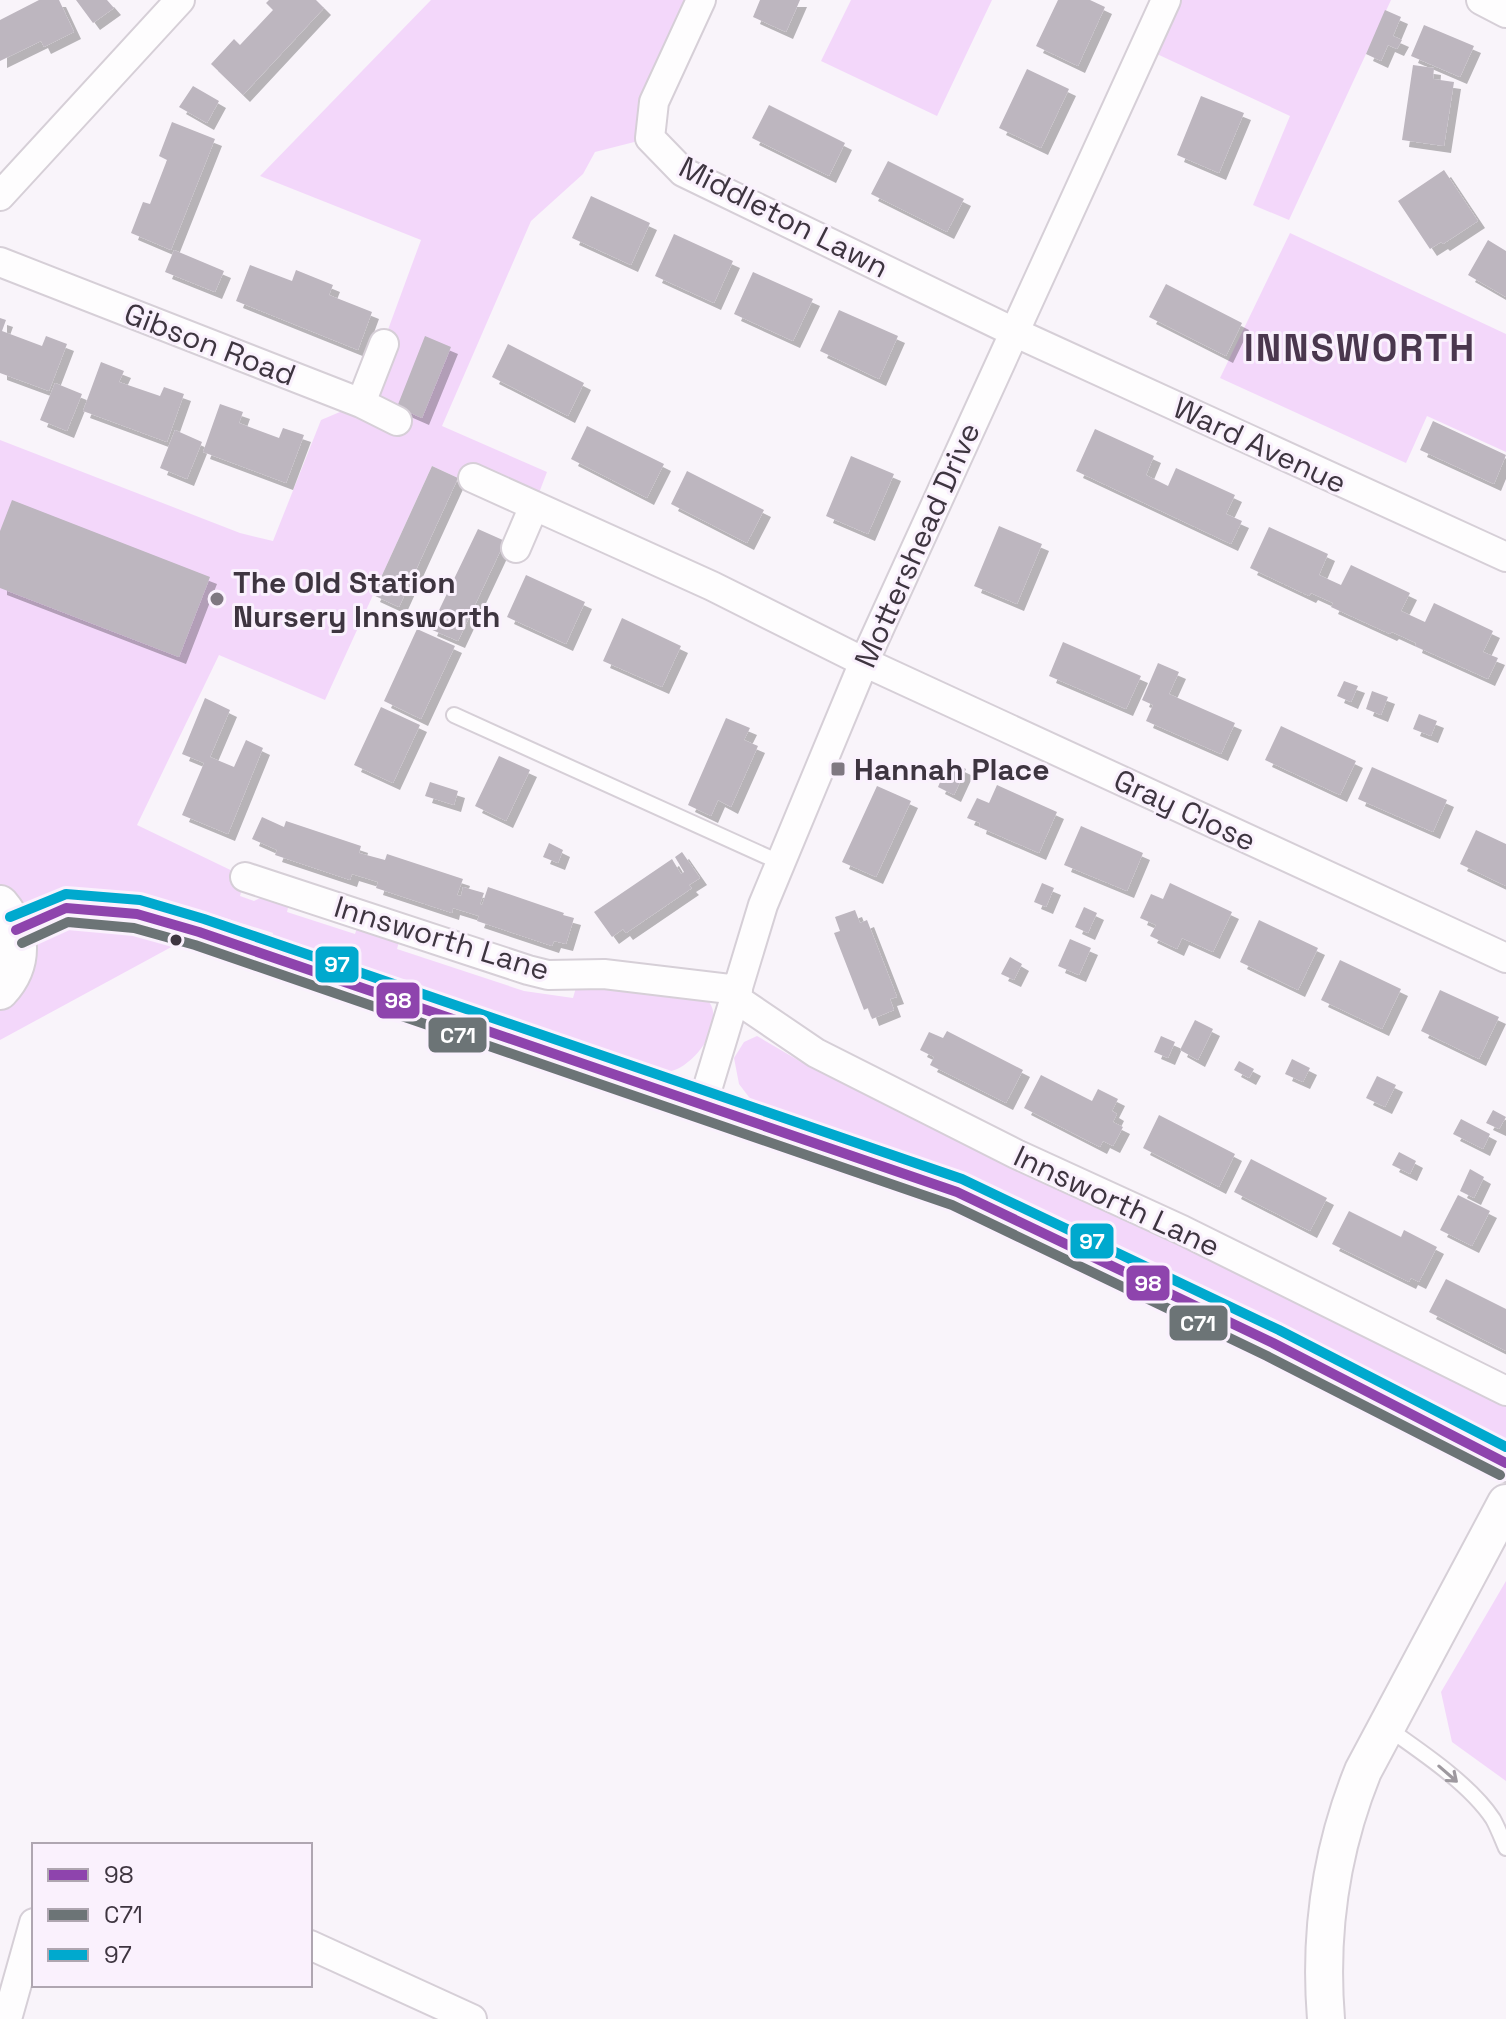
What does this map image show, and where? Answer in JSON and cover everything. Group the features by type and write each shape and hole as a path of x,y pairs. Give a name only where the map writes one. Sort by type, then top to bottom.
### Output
{"street":[{"path":"0,196 180,0"},
{"name":"Middleton Lawn","path":"701,0 654,102 650,138 683,172 1014,332"},
{"name":"Mottershead Drive","path":"703,1103 763,905 864,662 1166,0"},
{"path":"1481,0 1506,13"},
{"name":"Gibson Road","path":"0,262 361,403 397,421"},
{"name":"Ward Avenue","path":"1014,332 1506,557"},
{"path":"361,403 384,344"},
{"path":"473,478 712,586 864,662"},
{"path":"516,548 534,506"},
{"name":"Gray Close","path":"864,662 1506,958"},
{"name":"Innsworth Lane","path":"245,877 548,975 604,974 737,994 816,1053 1016,1154 1182,1230 1506,1391"},
{"name":"Innsworth Lane","path":"8,917 66,908 137,914 199,932 957,1192 1273,1343 1506,1463"},
{"path":"0,991 15,970 19,950 8,917"},
{"path":"1326,2019 1323,1980 1327,1911 1335,1856 1346,1812 1363,1771 1506,1503"},
{"path":"7,2019 32,1930"},
{"path":"312,1946 472,2019"}],"lane":[{"path":"454,715 781,863"},
{"path":"1386,1727 1421,1752 1470,1795 1492,1819 1506,1848"}],"shaded area":[{"path":"431,0 701,0 650,138 595,152 583,174 531,221 442,426 547,472 534,506 473,478 458,478 432,466 325,700 219,655 137,825 245,877 240,896 254,901 266,895 289,903 287,912 355,934 358,925 400,938 397,949 524,991 573,998 577,984 704,996 713,1014 709,1035 689,1061 675,1070 656,1075 269,947 273,933 206,912 199,932 0,1040 0,440 240,533 273,541 321,420 361,403 421,240 260,176"},
{"path":"851,0 992,0 937,116 821,61"},
{"path":"1166,0 1391,0 1289,220 1253,205 1290,116 1144,48"},
{"path":"1290,233 1506,334 1506,452 1427,416 1406,463 1220,378"},
{"path":"757,1036 808,1066 816,1053 1506,1391 1506,1448 758,1109 739,1084 734,1058 744,1042"},
{"path":"1506,1581 1506,1781 1452,1742 1441,1692"}],"building":[{"path":"39,0 59,0 74,32 44,47 41,41 0,61 0,20"},
{"path":"76,0 107,0 114,8 93,23"},
{"path":"269,0 316,0 324,8 243,95 211,64 234,39 240,45 273,10 266,3"},
{"path":"760,0 800,0 786,32 753,17"},
{"path":"1058,0 1090,0 1105,7 1078,66 1036,46"},
{"path":"1385,10 1401,17 1393,36 1402,40 1397,49 1388,45 1381,61 1366,54"},
{"path":"1424,25 1474,46 1460,77 1411,56"},
{"path":"1413,65 1434,68 1433,79 1454,82 1444,146 1402,140"},
{"path":"1027,69 1069,89 1041,148 999,128"},
{"path":"193,86 219,101 207,123 179,107"},
{"path":"1201,96 1244,113 1219,173 1177,155"},
{"path":"769,105 845,143 829,176 752,138"},
{"path":"172,122 215,139 171,250 131,233 143,202 150,204 167,160 159,156"},
{"path":"888,161 964,199 947,232 871,194"},
{"path":"1444,170 1478,221 1430,249 1398,201"},
{"path":"591,196 650,223 631,265 572,238"},
{"path":"674,234 733,261 714,303 655,276"},
{"path":"1488,240 1506,251 1506,297 1468,275"},
{"path":"174,250 224,271 215,292 165,272"},
{"path":"250,265 292,281 296,270 333,285 329,295 372,312 358,350 236,301"},
{"path":"753,272 813,299 793,341 734,314"},
{"path":"1166,284 1242,323 1226,356 1149,317"},
{"path":"839,310 898,336 879,379 820,351"},
{"path":"0,318 6,320 2,331 42,346 46,336 67,344 49,391 0,373"},
{"path":"425,336 451,347 422,418 397,407"},
{"path":"508,344 584,383 568,416 492,377"},
{"path":"101,362 124,371 119,382 160,396 164,387 184,394 167,442 83,411"},
{"path":"55,383 82,394 67,431 40,420"},
{"path":"220,404 243,412 239,423 279,438 283,428 304,435 286,483 203,452"},
{"path":"1433,421 1506,455 1494,484 1420,450"},
{"path":"587,426 664,464 647,498 571,459"},
{"path":"1095,429 1154,456 1146,475 1168,486 1176,468 1235,495 1226,514 1242,521 1231,544 1076,471"},
{"path":"175,430 202,442 187,479 160,468"},
{"path":"851,456 894,474 868,534 826,516"},
{"path":"432,466 458,478 399,607 373,595"},
{"path":"687,471 764,510 747,543 671,504"},
{"path":"12,500 210,577 179,657 0,588 0,531"},
{"path":"999,526 1042,544 1017,604 974,586"},
{"path":"1269,527 1328,554 1319,575 1341,585 1351,565 1410,593 1401,611 1425,622 1434,603 1493,631 1483,652 1498,658 1488,679 1415,646 1416,643 1331,607 1333,603 1311,593 1309,596 1250,568"},
{"path":"478,529 505,541 458,641 430,629"},
{"path":"526,575 585,602 566,644 507,617"},
{"path":"622,618 681,646 662,687 603,661"},
{"path":"417,629 455,646 421,719 384,701"},
{"path":"1063,642 1141,676 1126,709 1049,676"},
{"path":"1158,663 1179,672 1169,694 1235,723 1221,754 1146,721 1153,705 1142,700"},
{"path":"1344,681 1358,686 1351,702 1337,696"},
{"path":"1372,691 1388,697 1381,715 1366,709"},
{"path":"205,698 230,710 210,757 234,767 246,740 263,748 228,834 182,815 204,763 182,754"},
{"path":"381,707 420,725 393,783 354,765"},
{"path":"1419,714 1437,721 1431,736 1413,729"},
{"path":"726,718 750,728 744,740 758,746 731,807 718,800 711,816 688,805"},
{"path":"1281,726 1356,761 1340,795 1265,760"},
{"path":"499,756 530,770 506,821 475,806"},
{"path":"949,761 966,769 954,795 938,787"},
{"path":"1372,767 1447,800 1433,832 1358,799"},
{"path":"430,782 458,791 454,805 425,796"},
{"path":"997,785 1057,812 1039,853 979,827 980,823 967,818 977,798 989,803"},
{"path":"877,786 911,801 876,877 842,862"},
{"path":"262,817 284,827 286,821 361,846 359,853 385,860 387,854 463,879 457,895 461,896 463,887 484,893 482,905 488,887 564,913 574,918 566,944 554,941 552,946 477,921 479,916 453,908 452,913 376,888 378,882 352,874 350,880 275,855 277,850 252,839"},
{"path":"1081,826 1143,853 1127,891 1064,865"},
{"path":"1476,830 1506,844 1506,886 1460,864"},
{"path":"549,843 563,850 558,863 543,857"},
{"path":"682,852 700,878 689,885 692,888 626,933 623,929 612,937 594,912 672,859 681,874 684,872 675,857"},
{"path":"1042,883 1054,888 1046,907 1034,902"},
{"path":"1170,883 1232,912 1213,952 1182,938 1177,949 1150,936 1156,925 1140,918 1151,894 1163,899"},
{"path":"1084,907 1097,913 1088,933 1075,927"},
{"path":"855,910 860,923 867,920 897,997 890,999 894,1010 872,1019 868,1008 864,1010 834,933 840,931 835,917"},
{"path":"1259,920 1318,948 1298,990 1240,962"},
{"path":"1070,939 1091,948 1079,975 1058,966"},
{"path":"1010,957 1022,964 1014,980 1001,974"},
{"path":"1340,960 1401,989 1382,1029 1321,1000"},
{"path":"1440,990 1499,1017 1479,1059 1421,1031"},
{"path":"1195,1020 1213,1029 1198,1060 1180,1050"},
{"path":"947,1031 1023,1070 1006,1103 930,1065 934,1057 920,1050 929,1032 943,1038"},
{"path":"1161,1036 1175,1042 1168,1058 1154,1052"},
{"path":"1292,1059 1310,1068 1303,1082 1285,1074"},
{"path":"1239,1061 1254,1069 1249,1078 1234,1070"},
{"path":"1041,1075 1092,1101 1098,1089 1118,1099 1112,1111 1117,1114 1113,1122 1123,1127 1113,1146 1103,1141 1100,1147 1024,1108"},
{"path":"1377,1076 1396,1085 1385,1107 1366,1098"},
{"path":"1493,1110 1506,1117 1499,1129 1486,1123"},
{"path":"1159,1115 1235,1154 1219,1187 1143,1148"},
{"path":"1461,1119 1490,1134 1483,1149 1453,1134"},
{"path":"1399,1152 1416,1161 1410,1174 1392,1165"},
{"path":"1251,1159 1327,1198 1310,1231 1234,1192"},
{"path":"1470,1169 1484,1177 1474,1198 1460,1191"},
{"path":"1458,1195 1490,1211 1472,1246 1440,1230"},
{"path":"1349,1211 1401,1237 1404,1230 1437,1247 1419,1282 1411,1278 1409,1282 1332,1244"},
{"path":"1446,1279 1506,1309 1506,1351 1429,1312"}],"transit line":[{"name":"97","path":"10,917 66,894 140,900 204,919 962,1179 1279,1330 1506,1447"},
{"name":"98","path":"16,930 66,908 137,914 199,932 957,1192 1273,1343 1506,1463"},
{"name":"C71","path":"22,943 68,922 134,928 195,945 952,1205 1267,1356 1500,1475"}],"place":[{"name":"The Old Station Nursery Innsworth","path":"217,599"},
{"name":"Hannah Place","path":"838,769"}],"district":[{"name":"INNSWORTH","path":"1360,348"}]}
